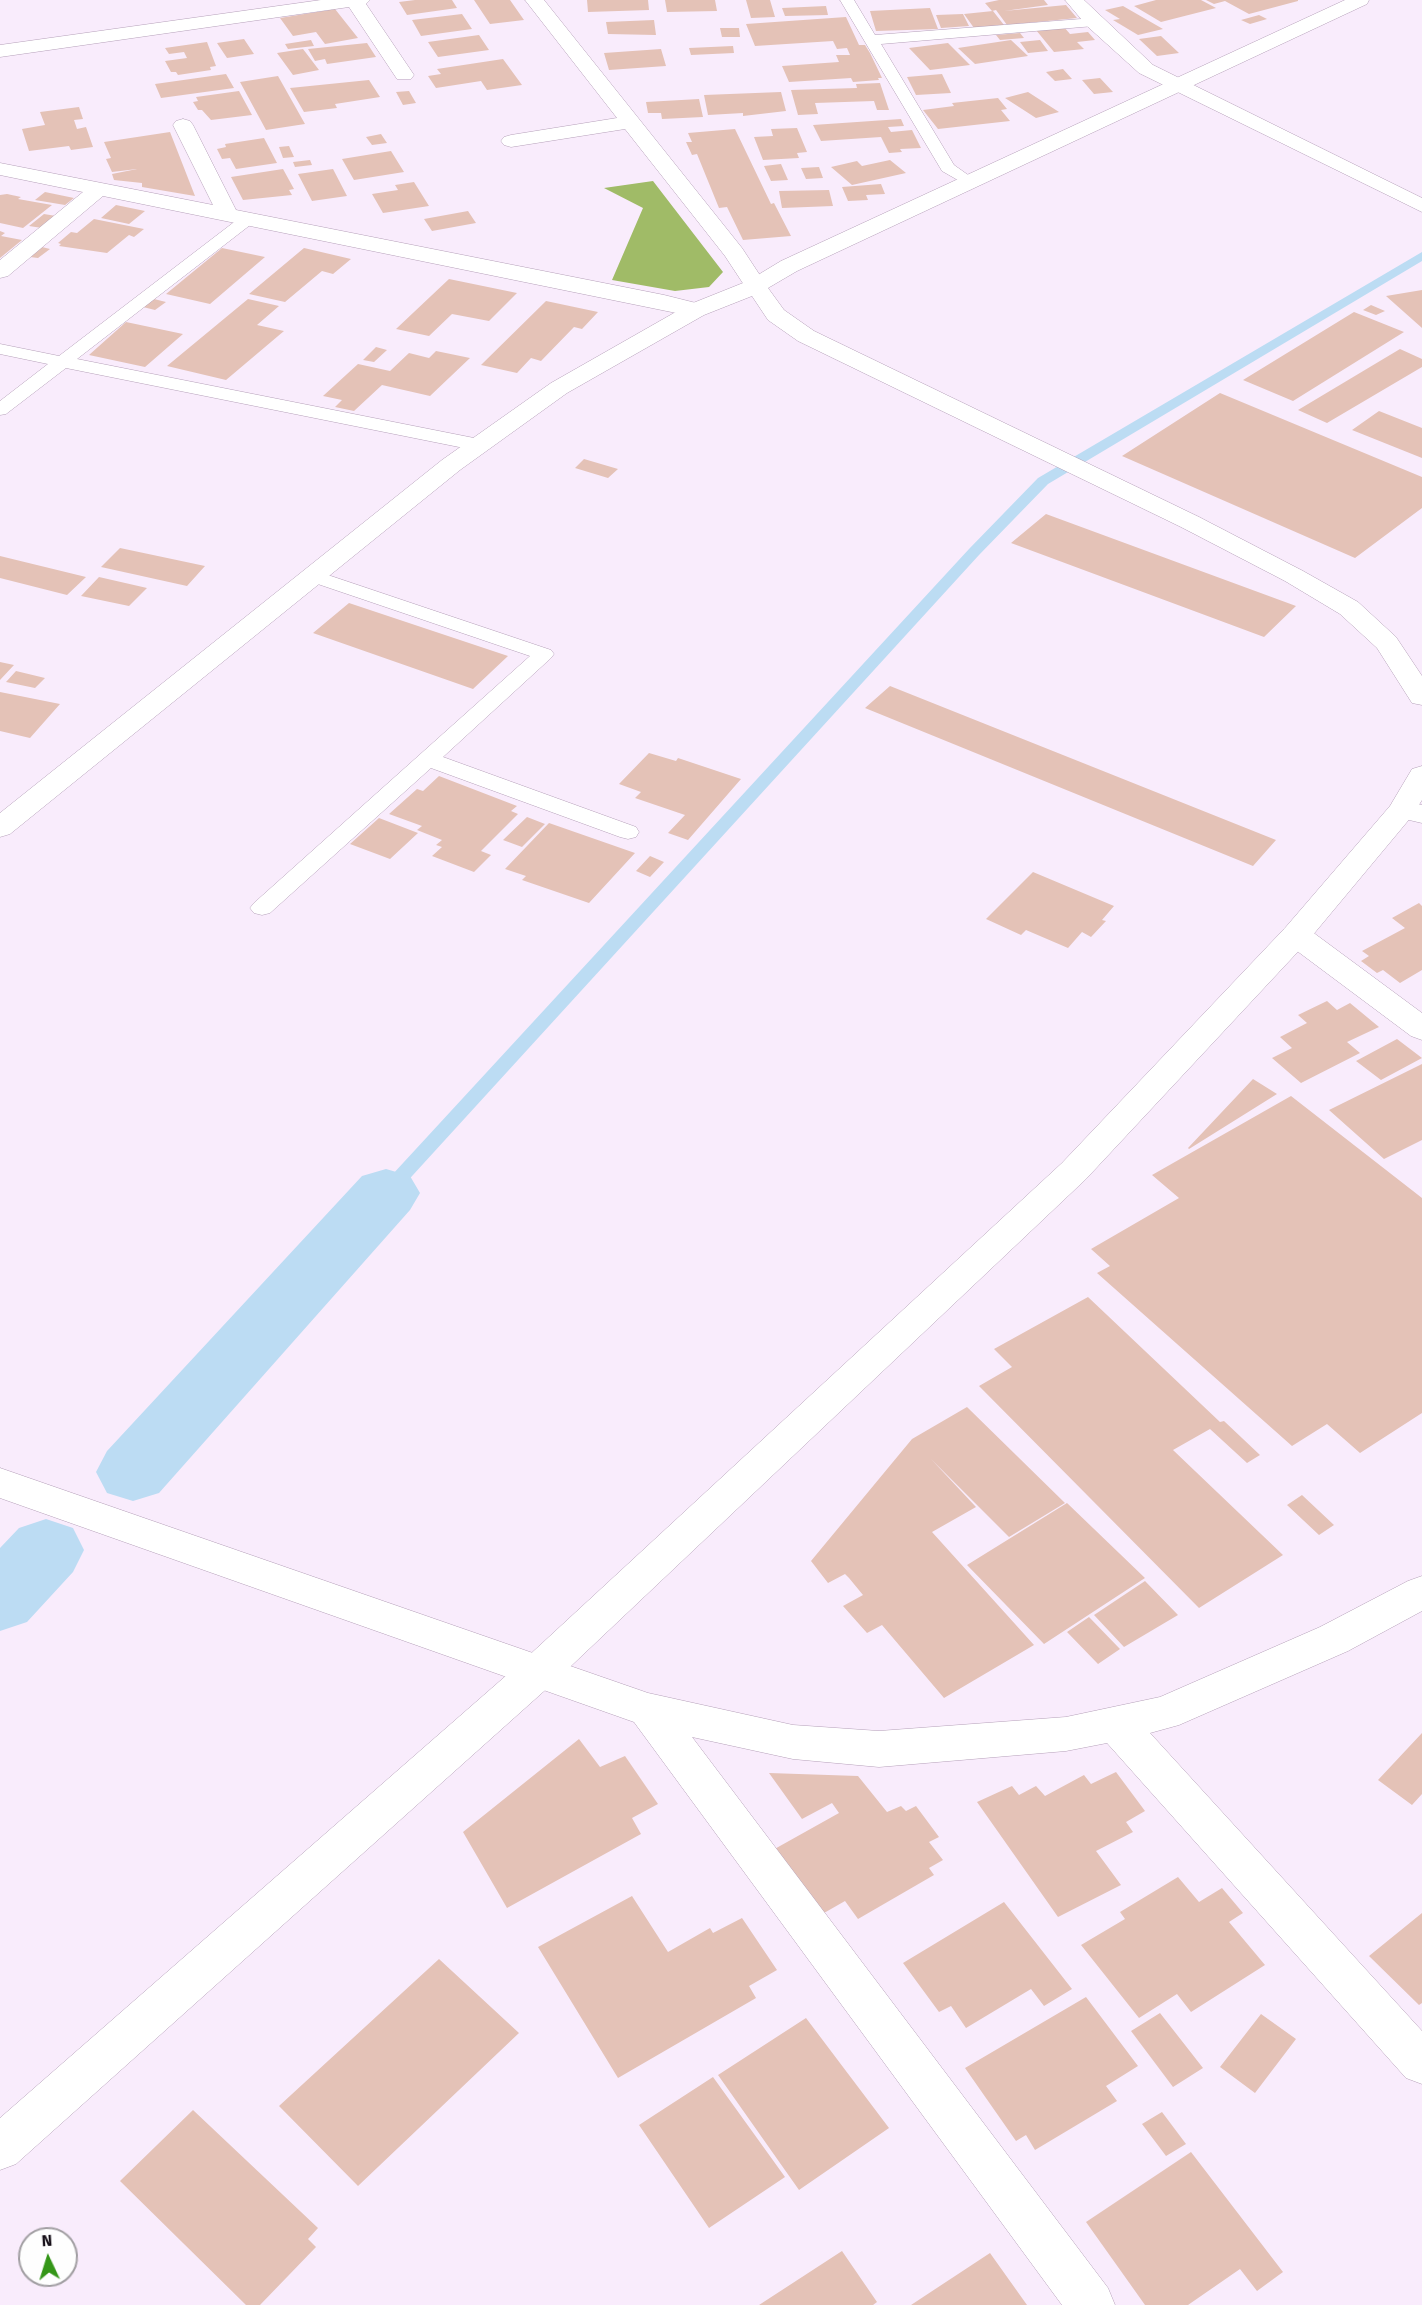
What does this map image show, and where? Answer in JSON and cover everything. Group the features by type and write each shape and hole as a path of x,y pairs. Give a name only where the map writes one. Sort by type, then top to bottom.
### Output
{"street":[{"path":"534,0 734,253 776,315 786,324 806,336 1053,455 1294,576 1349,608 1387,643 1422,698"},
{"path":"1074,0 1094,22 1146,69 1422,206"},
{"path":"0,828 479,445 559,388 696,310 756,286 789,266 1180,86 1360,0"},
{"path":"0,51 275,6 357,1 404,75"},
{"path":"512,141 631,123"},
{"path":"183,125 238,217"},
{"path":"0,169 696,310"},
{"path":"0,271 99,189"},
{"path":"0,2148 538,1672 1074,1171 1412,812 1422,775"},
{"path":"1296,935 1422,1029"},
{"path":"0,1484 648,1710 793,1742 879,1749 1066,1734 1165,1713 1334,1639 1422,1593"},
{"path":"648,1710 1091,2305"},
{"path":"1115,1723 1422,2063"}],"lane":[{"path":"847,0 948,168 970,182"},
{"path":"870,40 1094,22"},
{"path":"0,410 238,217"},
{"path":"0,349 479,445"},
{"path":"262,908 544,654 313,576"},
{"path":"428,759 627,832"}],"green space":[{"path":"653,181 723,272 709,287 675,291 612,280 643,208 604,188"}],"building":[{"path":"452,0 457,8 407,15 399,2"},
{"path":"474,0 510,0 524,20 490,24"},
{"path":"587,0 648,0 649,10 588,12"},
{"path":"665,0 715,0 717,11 667,12"},
{"path":"746,0 770,0 775,17 751,18"},
{"path":"999,0 1044,0 1048,5 1004,11 1066,5 1077,18 1007,25 996,10 992,11 985,3"},
{"path":"1156,0 1201,0 1216,8 1161,22 1134,6"},
{"path":"1206,0 1298,1 1249,14 1225,1 1214,4"},
{"path":"826,6 828,15 785,16 782,8"},
{"path":"1123,6 1163,29 1138,35 1113,20 1120,19 1105,10"},
{"path":"930,8 938,29 876,31 870,11"},
{"path":"335,9 358,38 325,44 316,32 293,36 280,18"},
{"path":"993,11 1004,25 974,28 964,14"},
{"path":"462,14 472,29 421,36 412,20"},
{"path":"963,14 969,26 941,28 936,15"},
{"path":"1259,15 1267,19 1250,24 1241,20"},
{"path":"846,17 859,45 865,45 870,53 882,78 878,78 879,80 853,82 851,78 789,82 782,66 839,62 836,55 850,55 847,48 837,49 833,41 755,46 746,24"},
{"path":"654,20 656,35 608,34 606,22"},
{"path":"1064,27 1070,34 1088,32 1095,40 1077,42 1084,49 1054,52 1036,30"},
{"path":"720,28 739,28 740,37 722,37"},
{"path":"1020,33 1024,38 1000,40 996,35"},
{"path":"479,35 489,50 438,57 428,42"},
{"path":"1161,36 1179,53 1157,56 1139,39"},
{"path":"244,39 254,54 227,58 217,43"},
{"path":"311,40 314,46 288,49 285,44"},
{"path":"1011,40 1028,56 975,64 958,48"},
{"path":"1040,40 1048,51 1028,53 1020,42"},
{"path":"207,42 216,66 210,67 211,70 178,75 176,72 171,72 165,61 187,58 184,52 169,54 165,48"},
{"path":"367,43 376,57 327,64 325,59 315,61 308,49"},
{"path":"948,43 970,65 930,70 909,48"},
{"path":"733,46 734,53 691,55 689,48"},
{"path":"303,49 319,70 293,75 277,53"},
{"path":"661,49 666,66 609,70 604,53"},
{"path":"503,59 522,85 487,90 481,81 436,88 428,76 441,74 437,69"},
{"path":"1063,69 1072,79 1055,81 1046,72"},
{"path":"226,74 234,88 161,98 155,84"},
{"path":"942,74 951,93 916,95 907,77"},
{"path":"278,76 305,124 266,130 240,82"},
{"path":"1100,78 1113,92 1094,94 1082,80"},
{"path":"369,80 380,97 335,104 337,108 304,112 290,88"},
{"path":"880,83 889,110 877,110 874,101 815,103 818,114 798,115 791,90 857,88 856,84"},
{"path":"239,91 252,115 211,120 202,110 198,110 193,102 198,101 196,97"},
{"path":"409,91 416,103 403,105 396,92"},
{"path":"781,92 786,111 743,116 743,113 708,115 704,95"},
{"path":"1028,92 1059,112 1036,118 1005,98"},
{"path":"998,98 1007,109 1001,110 1010,121 938,129 923,110 954,106 952,103"},
{"path":"699,99 703,117 662,119 661,113 648,113 646,102"},
{"path":"79,107 83,119 74,120 77,129 86,127 93,147 71,150 69,146 29,151 22,129 45,125 40,112"},
{"path":"901,119 904,126 888,127 891,132 912,130 921,148 900,149 902,152 889,153 881,137 821,141 813,125"},
{"path":"797,128 807,152 797,153 799,158 763,160 754,137 773,136 771,129"},
{"path":"735,129 771,204 774,203 791,236 743,240 727,207 719,208 697,154 692,155 686,142 692,142 688,133"},
{"path":"170,132 195,196 142,187 142,183 114,180 112,174 137,169 112,172 106,159 111,158 104,142"},
{"path":"381,134 387,143 372,145 366,137"},
{"path":"264,138 277,163 236,169 230,158 222,159 217,149 226,147 225,144"},
{"path":"289,146 294,157 283,158 279,147"},
{"path":"391,151 404,172 354,180 342,159"},
{"path":"310,160 312,165 295,167 293,162"},
{"path":"890,160 906,173 852,185 831,167 857,161 862,166"},
{"path":"781,164 788,180 771,181 764,166"},
{"path":"819,167 823,178 806,179 801,168"},
{"path":"283,169 294,189 289,190 292,195 243,200 231,177"},
{"path":"333,169 347,196 312,201 298,174"},
{"path":"414,182 429,206 383,213 372,194 398,190 395,185"},
{"path":"881,184 885,194 866,195 868,200 848,201 842,187"},
{"path":"829,190 833,206 782,208 779,191"},
{"path":"45,192 74,198 65,205 35,200"},
{"path":"0,195 21,197 18,199 52,205 23,228 0,223"},
{"path":"116,205 145,211 129,224 101,218"},
{"path":"468,211 476,223 432,231 424,219"},
{"path":"44,214 56,216 42,228 29,226"},
{"path":"94,219 144,229 134,237 129,235 107,253 59,246 61,244 58,243 71,232 77,233"},
{"path":"0,231 5,233 1,236 22,240 0,258"},
{"path":"42,247 50,249 38,258 30,257"},
{"path":"222,248 265,257 210,304 166,294"},
{"path":"304,248 351,259 333,274 322,271 285,302 249,294"},
{"path":"449,279 517,293 489,321 452,314 429,336 396,329"},
{"path":"1422,290 1422,328 1386,296"},
{"path":"154,299 166,302 155,310 143,307"},
{"path":"248,299 279,306 257,325 284,331 226,380 167,366"},
{"path":"546,301 598,312 582,329 574,327 541,361 531,358 517,373 481,365"},
{"path":"1371,305 1385,311 1376,315 1363,310"},
{"path":"1354,312 1404,332 1293,401 1243,380"},
{"path":"126,322 183,334 145,367 89,355"},
{"path":"376,347 387,350 374,362 363,360"},
{"path":"1400,349 1422,359 1422,367 1327,423 1298,410"},
{"path":"436,351 470,358 430,396 382,385 354,411 335,407 342,400 323,396 358,364 390,371 409,353 429,358"},
{"path":"1220,393 1422,477 1422,508 1355,558 1122,456"},
{"path":"1379,411 1422,428 1422,458 1352,430"},
{"path":"584,459 618,469 608,478 575,468"},
{"path":"1046,514 1296,606 1264,637 1011,543"},
{"path":"120,548 205,566 187,586 101,567"},
{"path":"0,556 86,577 67,595 0,578"},
{"path":"99,577 147,588 129,606 81,596"},
{"path":"349,603 508,656 473,689 313,633"},
{"path":"0,662 14,665 0,680"},
{"path":"16,671 45,678 35,688 6,682"},
{"path":"890,686 1276,840 1253,866 865,708"},
{"path":"0,692 60,704 30,738 0,731"},
{"path":"649,753 676,761 678,758 741,779 688,840 668,833 685,815 635,798 641,792 619,784"},
{"path":"439,776 517,806 511,811 518,814 481,851 491,855 474,872 432,856 442,847 436,845 442,840 417,830 422,826 389,814 417,789 423,791"},
{"path":"527,817 545,824 522,847 503,840"},
{"path":"379,818 418,833 390,859 350,844"},
{"path":"549,823 635,853 589,903 522,880 526,876 505,869"},
{"path":"650,856 664,862 650,877 636,871"},
{"path":"1033,872 1114,906 1102,920 1106,921 1091,937 1082,932 1068,948 1026,930 1021,935 986,919"},
{"path":"1419,903 1422,906 1422,970 1400,983 1383,970 1377,973 1361,961 1369,956 1362,951 1405,928 1392,918"},
{"path":"1327,1001 1337,1010 1350,1003 1379,1027 1347,1042 1360,1053 1301,1083 1272,1058 1292,1048 1280,1037 1307,1023 1298,1015"},
{"path":"1397,1039 1422,1058 1381,1080 1356,1061"},
{"path":"1422,1064 1422,1140 1384,1159 1329,1110"},
{"path":"1253,1079 1277,1094 1189,1149 1188,1148"},
{"path":"1291,1096 1422,1198 1422,1413 1360,1453 1327,1424 1292,1446 1097,1273 1110,1266 1091,1249 1179,1198 1152,1175"},
{"path":"1088,1297 1220,1422 1224,1421 1260,1455 1247,1463 1210,1429 1173,1450 1283,1555 1199,1608 979,1386 1012,1367 994,1349"},
{"path":"967,1407 1065,1503 1009,1537 931,1459 976,1507 932,1532 1034,1645 944,1698 882,1625 867,1633 843,1606 863,1595 849,1578 845,1574 828,1583 811,1561 912,1439"},
{"path":"1302,1495 1334,1525 1319,1535 1287,1505"},
{"path":"1067,1503 1145,1578 1044,1644 967,1565"},
{"path":"1145,1581 1178,1615 1124,1647 1094,1615"},
{"path":"1089,1617 1120,1649 1098,1664 1067,1632"},
{"path":"1422,1733 1422,1794 1412,1805 1378,1780"},
{"path":"579,1739 600,1767 625,1756 658,1804 632,1818 641,1834 507,1908 463,1832"},
{"path":"1116,1772 1145,1811 1126,1822 1133,1832 1096,1851 1121,1885 1058,1917 977,1802 1012,1786 1019,1795 1036,1786 1045,1796 1084,1775 1091,1784"},
{"path":"769,1773 858,1776 887,1812 901,1806 906,1811 916,1806 939,1837 929,1842 943,1860 929,1868 934,1875 858,1919 845,1901 817,1917 771,1851 839,1813 832,1803 802,1819"},
{"path":"1178,1877 1199,1902 1222,1888 1243,1913 1229,1922 1265,1965 1191,2012 1177,1994 1139,2018 1081,1945 1125,1919 1120,1912"},
{"path":"632,1896 668,1952 710,1928 713,1933 742,1918 777,1970 749,1986 756,1998 618,2078 538,1947"},
{"path":"1004,1902 1072,1989 1044,2006 1031,1989 966,2028 951,2006 939,2012 903,1963"},
{"path":"1422,1913 1422,2003 1419,2005 1369,1956"},
{"path":"439,1959 519,2033 358,2186 279,2106"},
{"path":"1086,1997 1138,2066 1106,2086 1117,2101 1035,2150 1026,2135 1016,2141 965,2068"},
{"path":"1160,2013 1203,2068 1173,2087 1131,2031"},
{"path":"1261,2014 1296,2039 1255,2093 1220,2067"},
{"path":"806,2018 889,2128 799,2190 718,2075"},
{"path":"713,2077 785,2177 709,2228 639,2125"},
{"path":"193,2110 318,2228 308,2239 316,2247 260,2305 246,2305 120,2181"},
{"path":"1162,2112 1186,2144 1166,2156 1142,2124"},
{"path":"1191,2152 1283,2272 1257,2291 1240,2269 1188,2305 1145,2305 1086,2222"},
{"path":"842,2251 877,2302 873,2305 759,2305"},
{"path":"990,2253 1027,2305 911,2305"}],"waterway":[{"path":"386,1193 974,552 1043,481 1422,256"},
{"path":"133,1472 386,1193"},
{"path":"0,1599 46,1550"}]}
